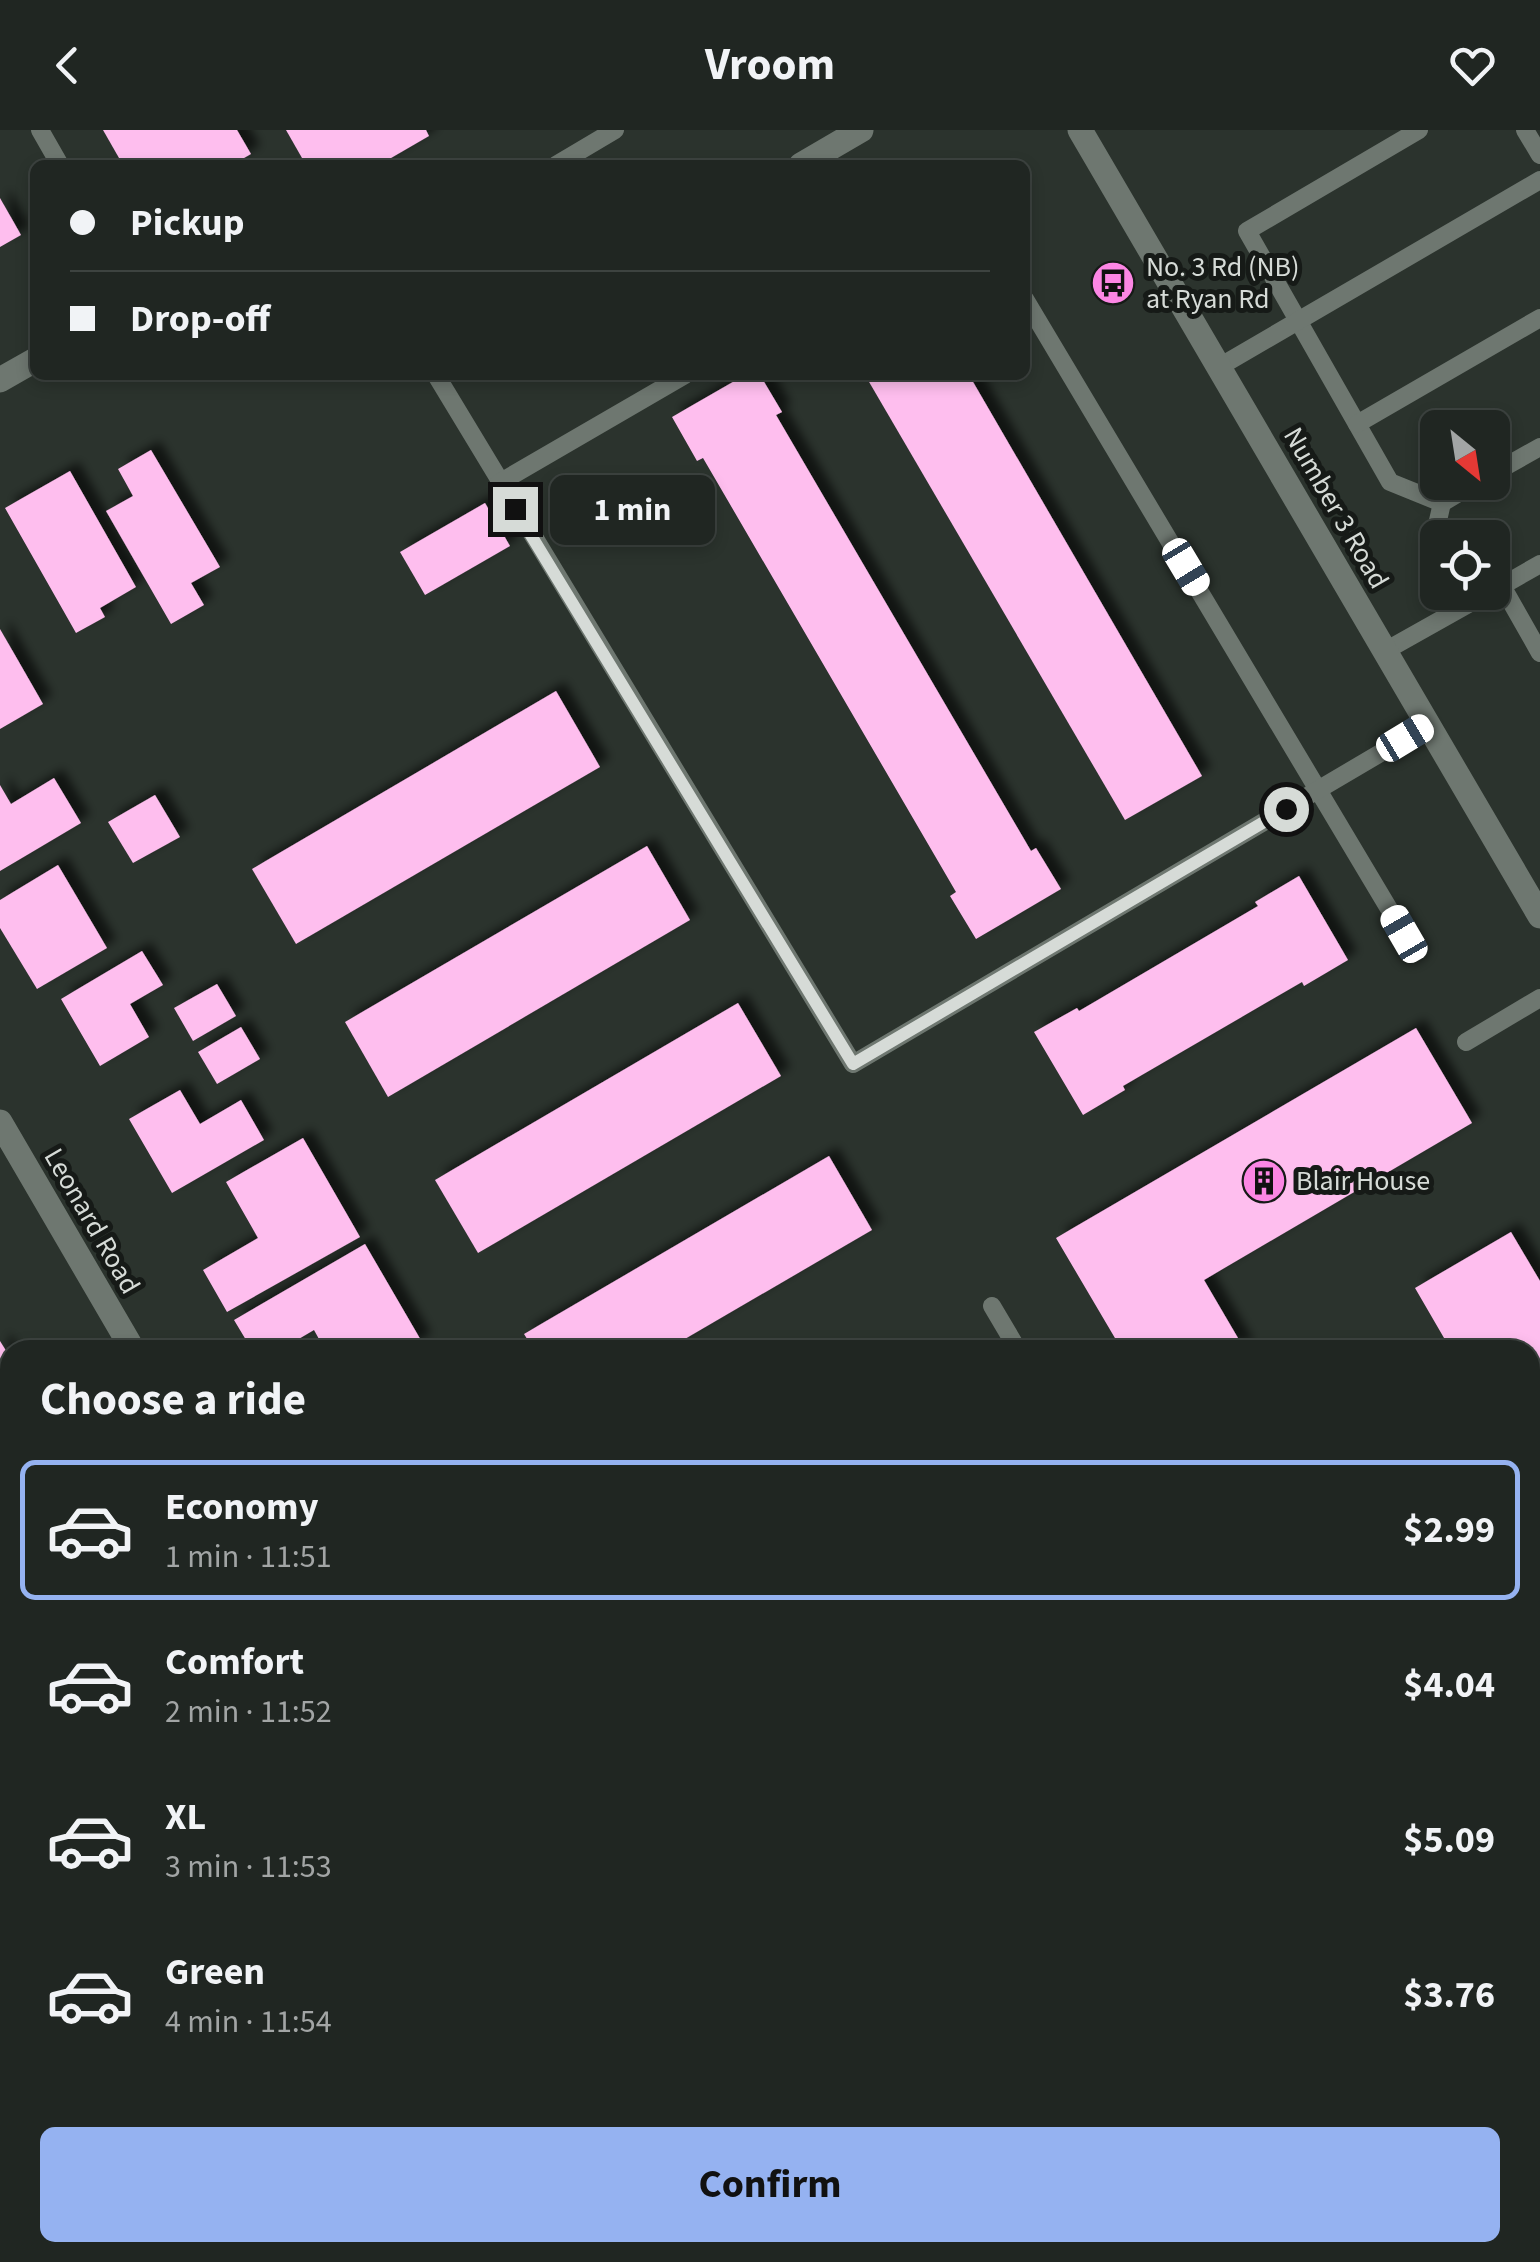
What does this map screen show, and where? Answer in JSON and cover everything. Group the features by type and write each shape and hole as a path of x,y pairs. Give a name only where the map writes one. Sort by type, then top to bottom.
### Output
{"main road":[{"path":"810,160 861,130"},
{"name":"Number 3 Road","path":"1080,130 1540,916"},
{"path":"0,380 30,363"},
{"name":"Leonard Road","path":"0,1122 127,1340"}],"lane":[{"path":"40,130 57,160"},
{"path":"564,160 615,130"},
{"path":"1420,130 1246,230 1390,482 1442,503"},
{"path":"1525,130 1540,155"},
{"path":"1218,367 1540,180"},
{"path":"1030,308 1404,934"},
{"path":"1357,424 1540,318"},
{"path":"439,380 853,1064 1428,725"},
{"path":"499,483 676,380"},
{"path":"1510,464 1540,447"},
{"path":"1442,503 1447,500"},
{"path":"1440,520 1442,503"},
{"path":"1510,581 1540,564"},
{"path":"1385,650 1458,610"},
{"path":"1509,610 1540,653"},
{"path":"1466,1042 1540,998"},
{"path":"992,1306 1012,1340"}],"building":[{"path":"103,130 237,130 251,154 241,160 120,160"},
{"path":"286,130 426,130 429,136 388,160 303,160"},
{"path":"0,198 21,235 0,247"},
{"path":"736,380 763,380 782,412 776,415 1031,851 1036,848 1061,889 976,939 950,896 956,892 703,458 697,461 672,417"},
{"path":"868,380 972,380 1202,776 1125,820"},
{"path":"151,450 220,567 191,583 204,605 171,624 106,511 133,496 118,469"},
{"path":"70,471 136,587 100,608 105,617 76,633 5,508"},
{"path":"485,503 510,546 425,595 400,552"},
{"path":"0,629 43,704 0,729"},
{"path":"556,691 600,767 296,944 252,869"},
{"path":"54,778 81,823 0,871 0,785 11,804"},
{"path":"155,795 180,837 133,863 108,822"},
{"path":"647,846 690,920 388,1097 345,1022"},
{"path":"58,865 107,948 37,989 0,928 0,900"},
{"path":"1299,876 1348,960 1304,986 1302,982 1123,1086 1125,1090 1083,1115 1034,1032 1077,1008 1079,1011 1258,906 1255,902"},
{"path":"142,951 163,985 130,1004 149,1037 100,1066 61,999"},
{"path":"217,984 236,1016 193,1041 174,1008"},
{"path":"738,1003 781,1076 478,1253 435,1180"},
{"path":"241,1027 260,1059 217,1084 198,1052"},
{"name":"Blair House","path":"1416,1028 1472,1123 1204,1280 1239,1340 1116,1340 1056,1238"},
{"path":"180,1090 200,1124 241,1100 264,1140 172,1193 129,1119"},
{"path":"303,1138 360,1237 227,1312 203,1270 258,1238 226,1182"},
{"path":"829,1156 872,1230 683,1340 528,1340 524,1334"},
{"path":"1511,1232 1540,1281 1540,1340 1445,1340 1415,1288"},
{"path":"365,1244 421,1340 320,1340 314,1330 297,1340 246,1340 234,1320"}],"place":[{"name":"No. 3 Rd (NB) at Ryan Rd","path":"1113,283"},
{"name":"Blair House","path":"1264,1181"}],"route":[{"path":"515,509 853,1064 1286,809"}]}
